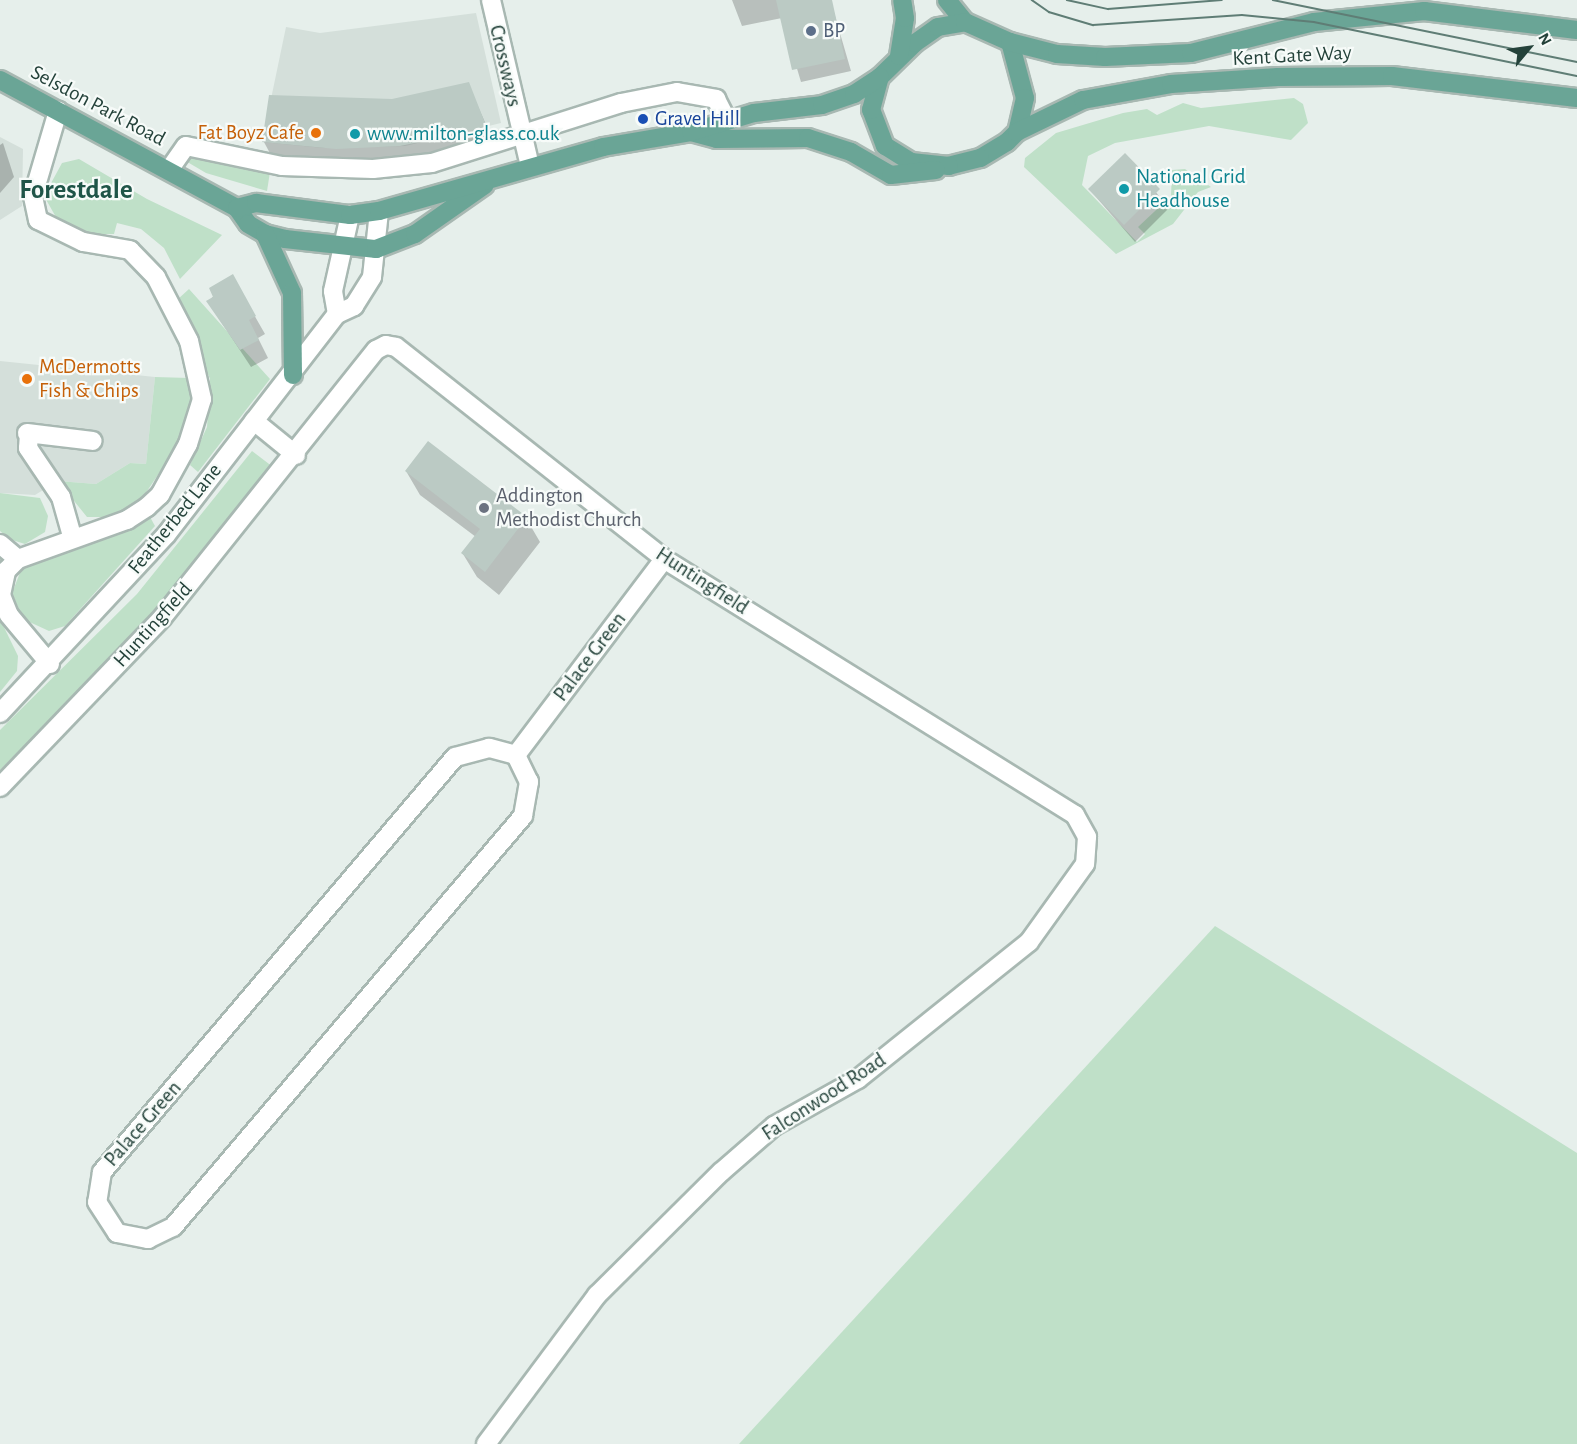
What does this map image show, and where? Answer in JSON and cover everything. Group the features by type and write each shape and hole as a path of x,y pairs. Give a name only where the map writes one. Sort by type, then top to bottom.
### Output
{"main road":[{"path":"899,56 905,30 902,0"},
{"path":"947,0 965,22 1010,42 1024,85 1017,132 980,158 949,166 911,162 885,146 871,110 880,77 899,56 938,27 965,22"},
{"name":"Kent Gate Way","path":"1010,42 1057,54 1148,58 1191,53 1325,20 1424,11 1577,30"},
{"name":"Kent Gate Way","path":"1017,132 1092,98 1171,84 1290,76 1392,76 1577,98"},
{"name":"Selsdon Park Road","path":"237,208 256,203 350,215 379,211 530,166 691,132 726,119 845,99 880,77"},
{"name":"Selsdon Park Road","path":"0,80 237,208 248,224 265,234 346,248 376,249 415,234 496,178"},
{"name":"Selsdon Park Road","path":"691,132 717,140 808,138 906,177 949,166"},
{"path":"265,234 292,293 293,375"}],"street":[{"name":"Crossways","path":"491,0 530,166"},
{"path":"168,170 186,146 282,166 374,169 432,163 522,138 621,103 677,92 716,99 726,119"},
{"path":"50,664 9,615 1,595 6,571 18,559 72,536 127,520 160,495 197,422 202,389 189,341 156,277 130,250 83,242 38,220 33,195 58,111"},
{"name":"Featherbed Lane","path":"0,713 50,664 166,535 293,375 337,314 354,306 367,285 376,249 379,211"},
{"path":"337,314 333,291 346,248 350,215"},
{"name":"Huntingfield","path":"0,787 162,618 296,455 376,350 396,346 664,559 1075,815 1087,837"},
{"path":"255,421 296,455"},
{"path":"72,536 61,497 28,448 28,434 93,441"},
{"path":"0,544 18,559"},
{"name":"Palace Green","path":"516,755 664,559"},
{"name":"Palace Green","path":"489,748 516,755 529,782 523,816 173,1227 148,1239 117,1233 97,1202 102,1172 455,757 489,748"},
{"name":"Falconwood Road","path":"486,1444 597,1295 721,1172 774,1126 858,1079 1029,942 1085,864 1087,837"}],"shaded area":[{"path":"476,13 501,123 405,146 324,148 262,142 286,27 320,33"},
{"path":"0,137 23,149 22,206 0,220"},
{"path":"0,361 155,377 146,464 130,463 96,484 58,481 35,495 0,493"}],"green space":[{"path":"1294,98 1303,104 1308,123 1291,140 1209,126 1115,143 1088,156 1082,185 1137,242 1145,234 1138,227 1171,196 1172,170 1185,169 1211,187 1198,192 1173,224 1116,254 1024,167 1025,158 1056,133 1123,113 1147,109 1157,115 1183,103 1201,108"},
{"path":"189,155 270,172 267,191 206,173 184,160"},
{"path":"79,159 147,199 222,235 180,279 164,248 141,229 117,223 114,234 86,234 61,226 44,196 62,163"},
{"path":"189,289 270,379 198,472 190,465 207,427 210,379 177,300"},
{"path":"155,377 189,378 193,400 180,442 141,500 110,517 87,517 58,481 96,484 130,463 146,464"},
{"path":"252,451 273,467 155,614 0,770 0,730 137,594"},
{"path":"0,493 40,498 48,516 45,532 25,544 9,539 0,531"},
{"path":"150,517 155,526 65,626 49,631 23,619 12,593 23,565"},
{"path":"0,619 18,656 17,671 0,692"},
{"path":"1215,926 1577,1153 1577,1444 739,1444"}],"building":[{"name":"BP","path":"776,0 832,0 845,59 792,70"},
{"path":"469,82 487,128 400,146 336,149 262,142 269,95 392,99"},
{"name":"National Grid Headhouse","path":"1125,153 1160,189 1124,225 1088,189"},
{"path":"233,274 256,316 249,320 259,340 240,350 206,301 213,297 209,288"},
{"name":"Addington Methodist Church","path":"428,441 527,517 485,572 461,553 480,529 405,471"}],"tram line":[{"path":"1032,0 1049,12 1093,25 1242,15 1314,22 1577,76"},
{"path":"1067,0 1108,9 1222,0"},
{"path":"1273,0 1577,62"}],"place":[{"name":"BP","path":"811,31"},
{"name":"Gravel Hill","path":"643,119"},
{"name":"Fat Boyz Cafe","path":"316,133"},
{"name":"www.milton-glass.co.uk","path":"355,134"},
{"name":"National Grid Headhouse","path":"1124,189"},
{"name":"McDermotts Fish & Chips","path":"27,379"},
{"name":"Addington Methodist Church","path":"484,508"}],"district":[{"name":"Forestdale","path":"76,190"}]}
